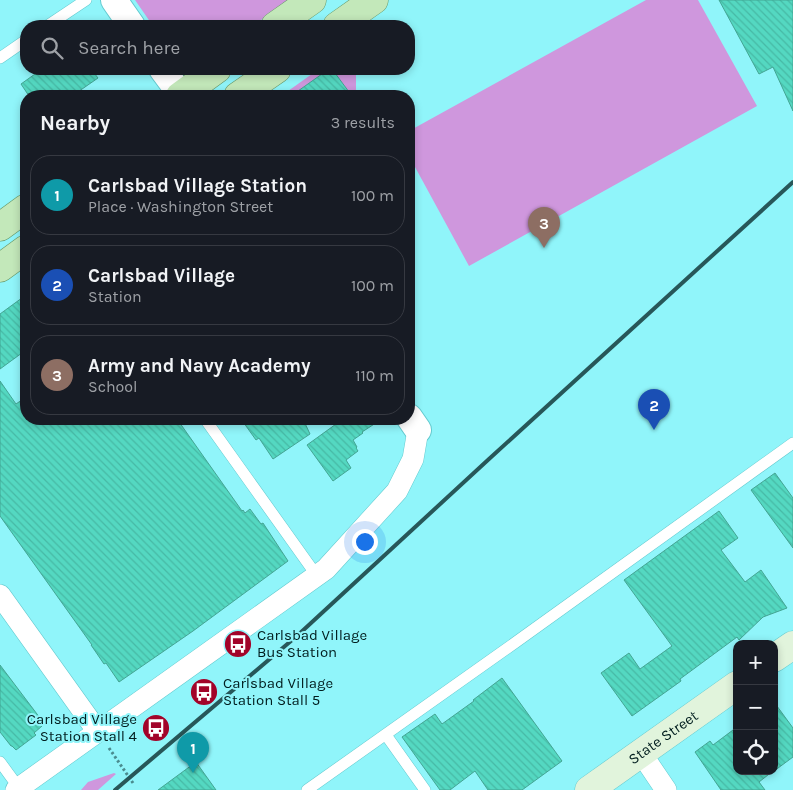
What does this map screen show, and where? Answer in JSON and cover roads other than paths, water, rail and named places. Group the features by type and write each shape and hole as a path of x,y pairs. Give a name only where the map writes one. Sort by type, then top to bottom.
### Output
{"main road":[{"path":"284,20 312,0"},
{"path":"346,20 374,0"},
{"path":"189,90 210,75"},
{"path":"247,90 268,75"},
{"path":"0,227 20,212"},
{"path":"0,268 20,253"},
{"path":"778,655 793,645"},
{"name":"State Street","path":"589,790 733,688"}],"street":[{"path":"114,0 128,20"},
{"path":"166,75 177,90"},
{"path":"18,789 326,569 397,491 413,458 413,425"},
{"path":"0,595 98,732"},
{"path":"641,753 666,790"}],"lane":[{"path":"56,20 86,0"},
{"path":"0,58 20,44"},
{"path":"209,425 317,576"},
{"path":"307,790 793,443"},
{"path":"386,735 425,790"},
{"path":"0,762 18,789"}],"railway":[{"path":"115,790 298,635 793,182"}],"place":[{"name":"Army and Navy Academy","path":"544,248"},
{"name":"Carlsbad Village","path":"654,430"},
{"name":"Carlsbad Village Bus Station","path":"238,644"},
{"name":"Carlsbad Village Station Stall 5","path":"204,692"},
{"name":"Carlsbad Village Station Stall 4","path":"156,728"},
{"name":"Carlsbad Village Station","path":"193,773"}]}
